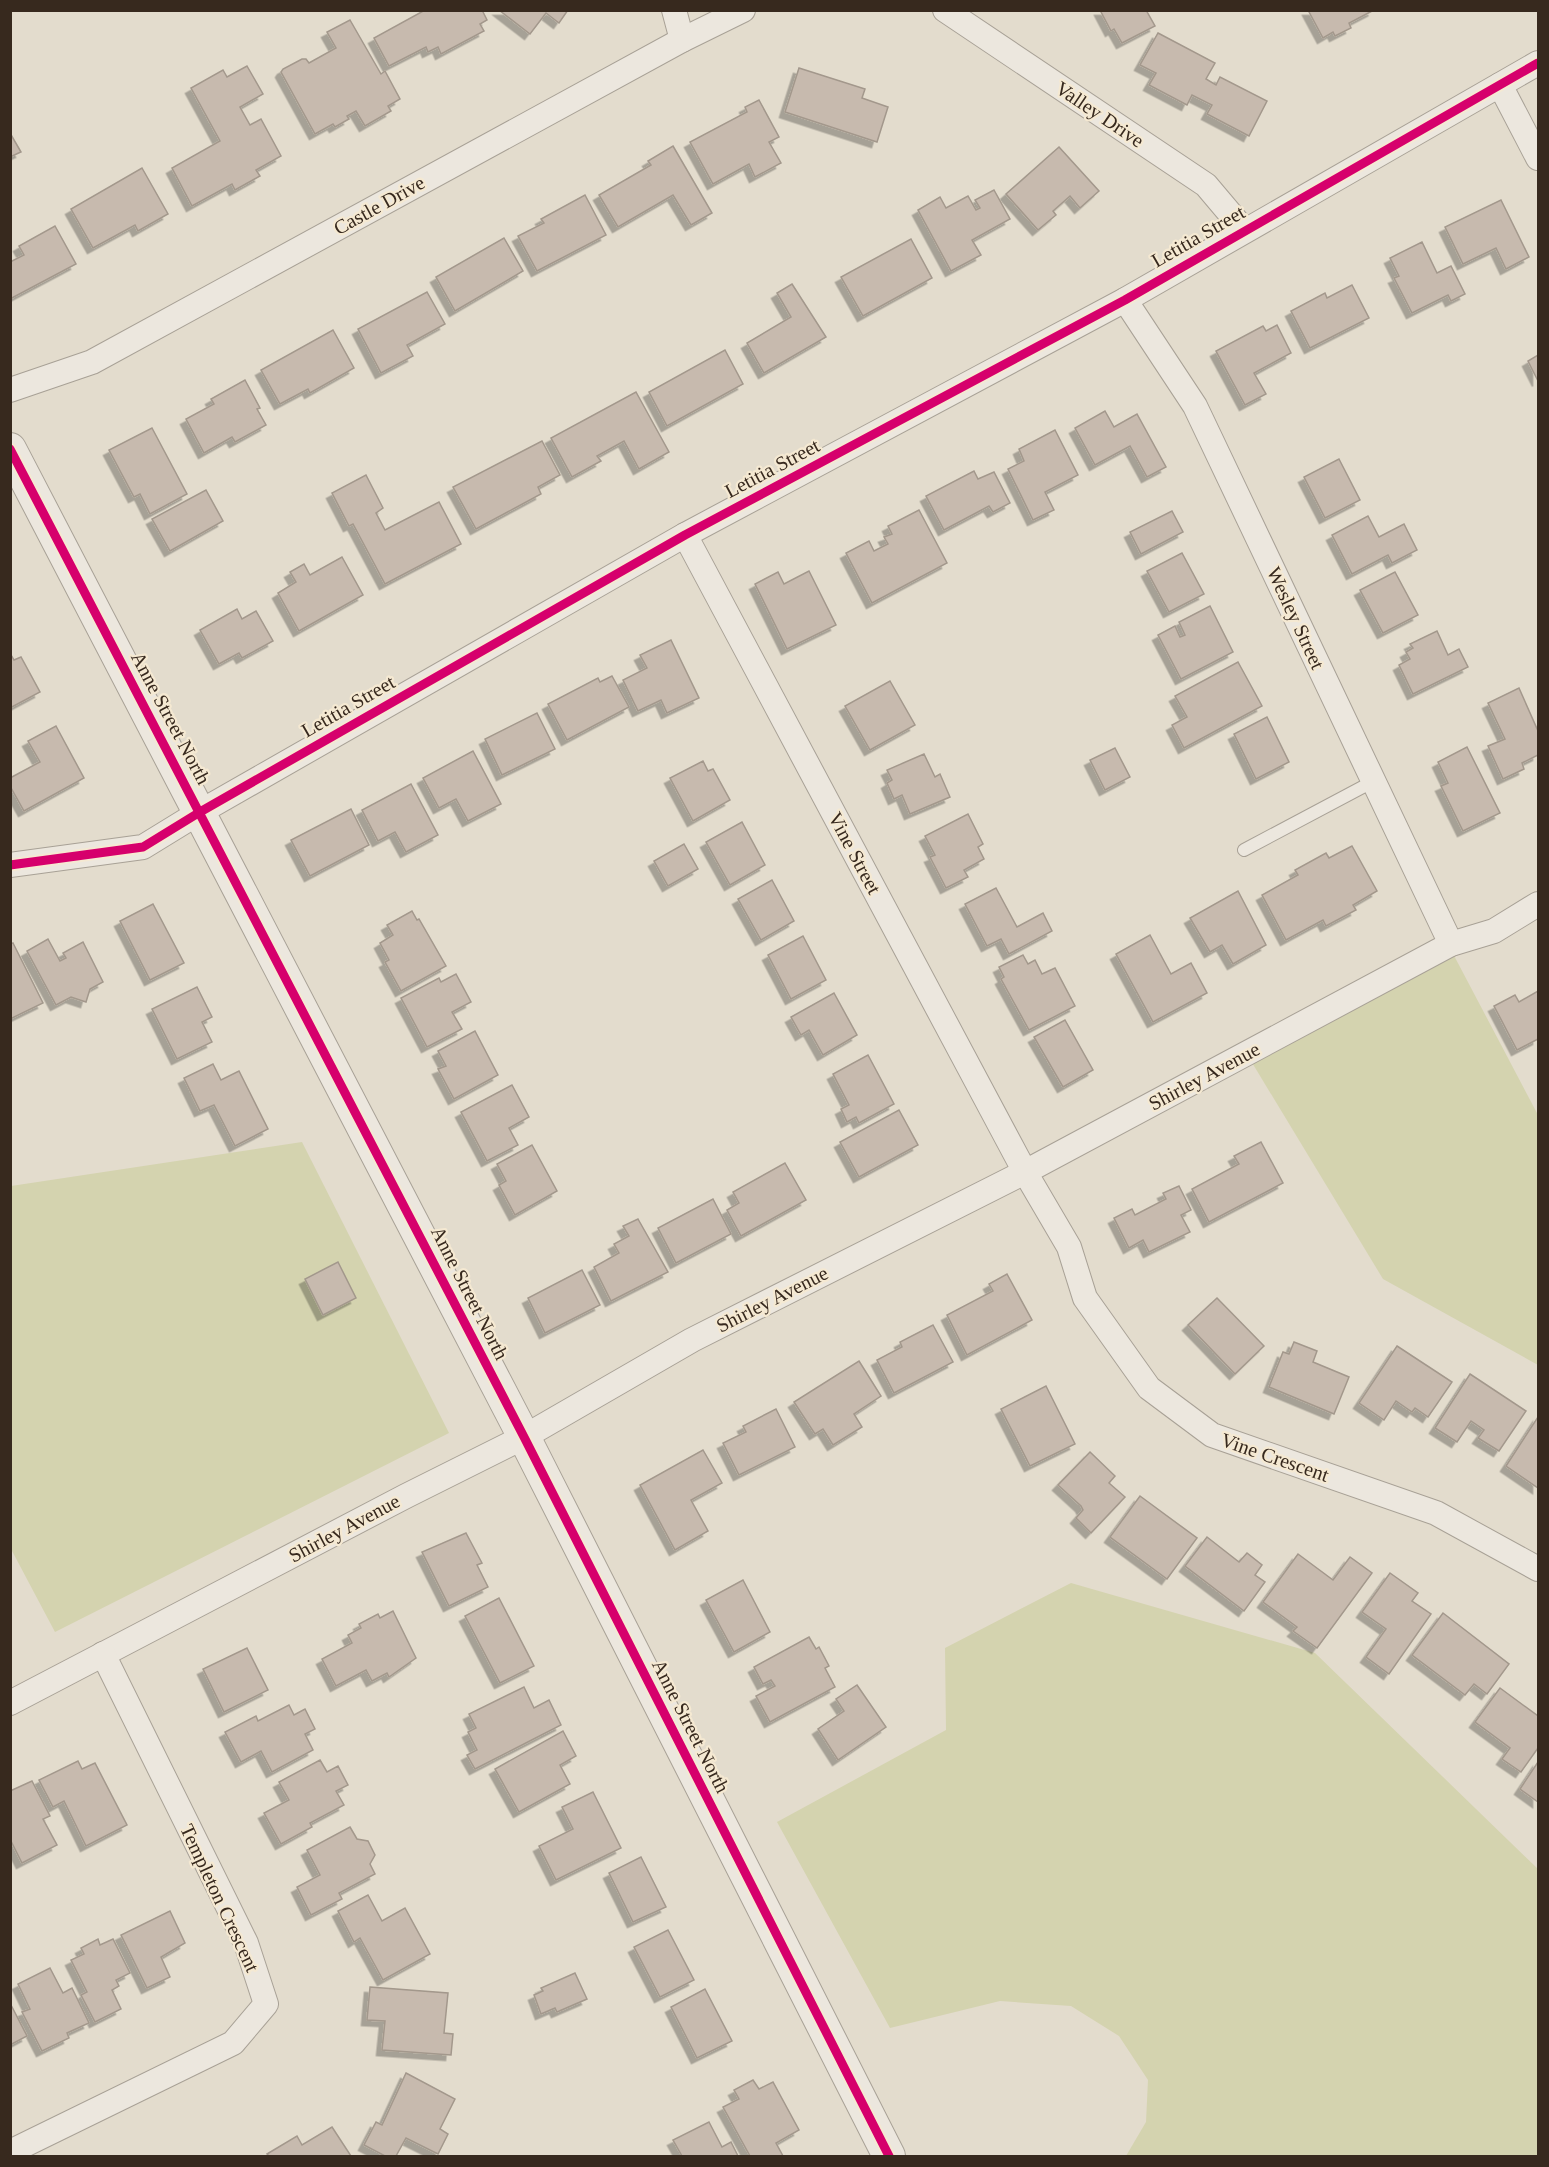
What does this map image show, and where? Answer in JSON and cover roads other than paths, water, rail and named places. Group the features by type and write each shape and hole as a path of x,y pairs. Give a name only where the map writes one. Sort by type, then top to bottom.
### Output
{"street":[{"path":"674,10 682,39"},
{"name":"Castle Drive","path":"10,390 92,362 682,39 743,10"},
{"name":"Valley Drive","path":"945,10 1206,185 1244,231"},
{"name":"Letitia Street","path":"10,865 143,847 200,812 685,535 1125,300 1539,63"},
{"path":"1500,85 1539,158"},
{"name":"Wesley Street","path":"1125,300 1195,406 1451,944"},
{"name":"Anne Street North","path":"10,450 524,1437 889,2157"},
{"name":"Vine Street","path":"685,535 1025,1172"},
{"name":"Shirley Avenue","path":"10,1704 406,1496 524,1437 692,1340 1025,1172 1451,944 1494,931 1539,904"},
{"name":"Vine Crescent","path":"1025,1172 1069,1247 1085,1298 1149,1388 1212,1435 1436,1513 1539,1569"},
{"name":"Templeton Crescent","path":"10,2152 233,2043 266,2004 246,1943 103,1654"}],"lane":[{"path":"1244,850 1374,781"}]}
